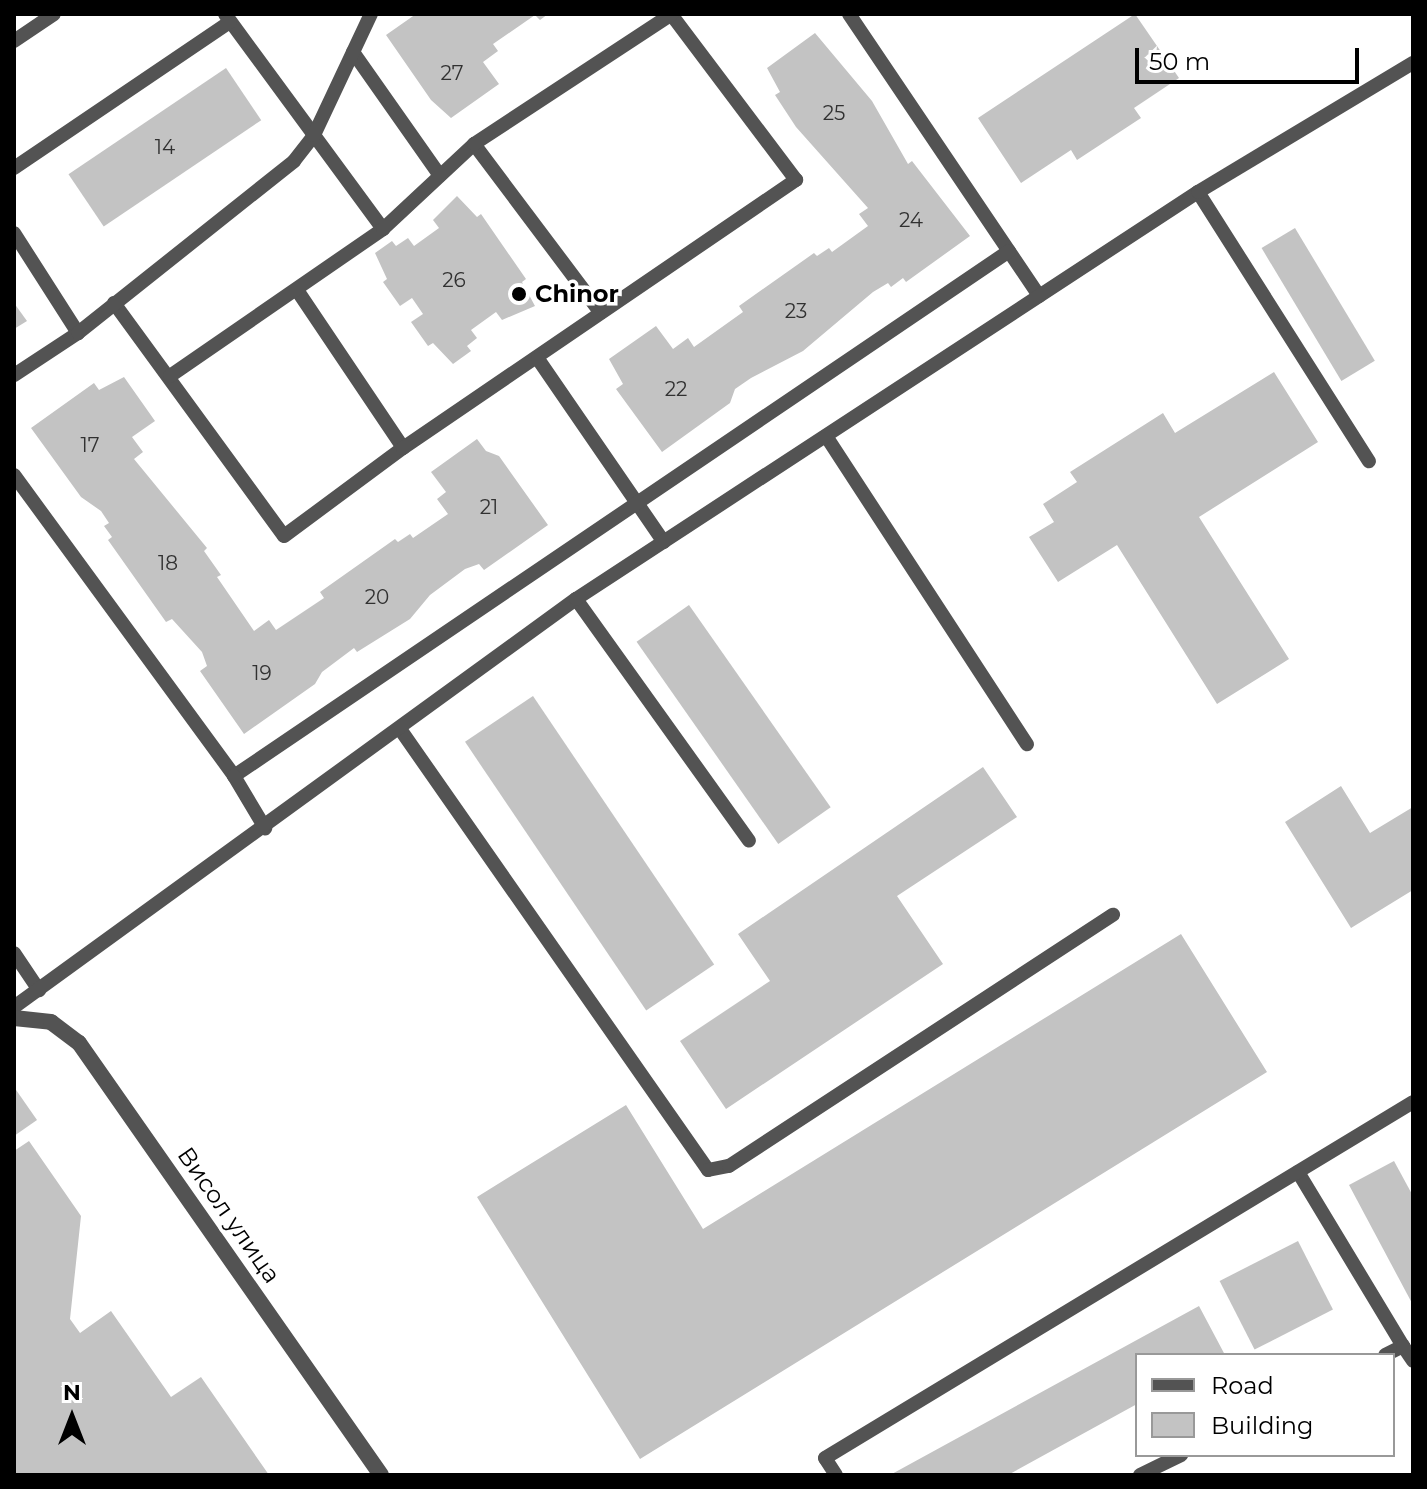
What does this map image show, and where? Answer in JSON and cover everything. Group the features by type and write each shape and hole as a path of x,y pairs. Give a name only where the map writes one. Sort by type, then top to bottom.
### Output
{"street":[{"name":"Висол улица","path":"14,1018 51,1022 79,1043 381,1475"}],"lane":[{"path":"14,41 54,14"},
{"path":"14,375 78,333 294,161 314,135 371,14"},
{"path":"114,303 284,536 403,448 538,359 796,180 672,14 474,144 383,229 170,376"},
{"path":"849,14 1039,296"},
{"path":"14,168 228,18 383,229"},
{"path":"353,52 440,176"},
{"path":"14,1007 265,828 576,599 1198,192 1413,63"},
{"path":"474,144 601,313"},
{"path":"1198,192 1369,461"},
{"path":"14,233 78,333"},
{"path":"234,776 1009,251"},
{"path":"297,290 403,448"},
{"path":"538,359 664,542"},
{"path":"826,436 1027,744"},
{"path":"14,475 234,776 265,828"},
{"path":"576,599 749,841"},
{"path":"400,729 708,1170 729,1166 1113,915"},
{"path":"14,953 39,990"},
{"path":"836,1475 825,1458 1413,1102"},
{"path":"1298,1172 1413,1361"},
{"path":"1389,1353 1403,1346"},
{"path":"1140,1475 1177,1457"}],"building":[{"path":"416,14 548,14 540,20 535,15 493,44 498,51 483,62 499,84 451,118 431,100 386,35"},
{"path":"1135,14 1179,78 1134,108 1141,118 1077,160 1071,150 1021,183 978,118"},
{"path":"815,33 872,101 908,164 912,161 970,236 906,282 903,278 891,287 888,283 873,292 803,351 735,389 730,403 662,452 616,389 623,384 609,359 656,326 673,349 688,338 694,347 743,312 739,306 814,253 817,256 829,248 832,252 868,226 859,214 868,208 796,127 775,95 780,92 767,68"},
{"path":"226,68 261,120 104,226 68,174"},
{"path":"457,196 477,217 481,214 526,279 522,282 535,306 502,320 496,312 471,330 477,338 467,346 471,351 453,364 433,343 428,346 411,322 423,314 412,298 400,306 383,282 387,279 375,253 392,241 396,246 408,238 414,246 439,228 433,220"},
{"path":"1295,228 1375,361 1341,381 1262,248"},
{"path":"14,303 27,321 14,329"},
{"path":"1274,372 1318,442 1199,517 1289,659 1217,704 1117,545 1058,582 1029,537 1054,522 1043,504 1077,482 1070,472 1163,413 1175,433"},
{"path":"124,377 155,421 132,437 143,452 134,459 207,548 204,551 221,575 217,577 254,631 269,620 276,630 324,598 320,592 395,539 398,542 410,534 413,538 448,514 437,499 446,492 431,472 477,439 486,451 499,456 548,525 484,570 479,564 465,569 430,595 410,619 357,652 354,648 322,672 315,684 244,734 200,671 207,666 202,652 172,619 166,622 108,540 112,537 104,526 109,523 101,511 81,497 31,428 94,383 99,390"},
{"path":"689,605 831,807 778,844 637,642"},
{"path":"533,696 714,965 646,1010 465,742"},
{"path":"983,767 1017,817 897,896 943,964 726,1109 680,1041 770,981 738,934"},
{"path":"1341,786 1370,833 1413,807 1413,890 1351,928 1285,822"},
{"path":"1181,934 1267,1072 640,1459 477,1197 626,1105 703,1229"},
{"path":"14,1087 37,1120 14,1136"},
{"path":"29,1141 81,1216 70,1319 80,1333 111,1311 171,1397 201,1377 269,1475 14,1475 14,1151"},
{"path":"1394,1161 1413,1196 1413,1305 1349,1185"},
{"path":"1298,1241 1333,1310 1255,1350 1220,1281"},
{"path":"1199,1306 1224,1353 1135,1353 1135,1405 1008,1475 890,1475"}],"place":[{"name":"Chinor","path":"519,294"}]}
